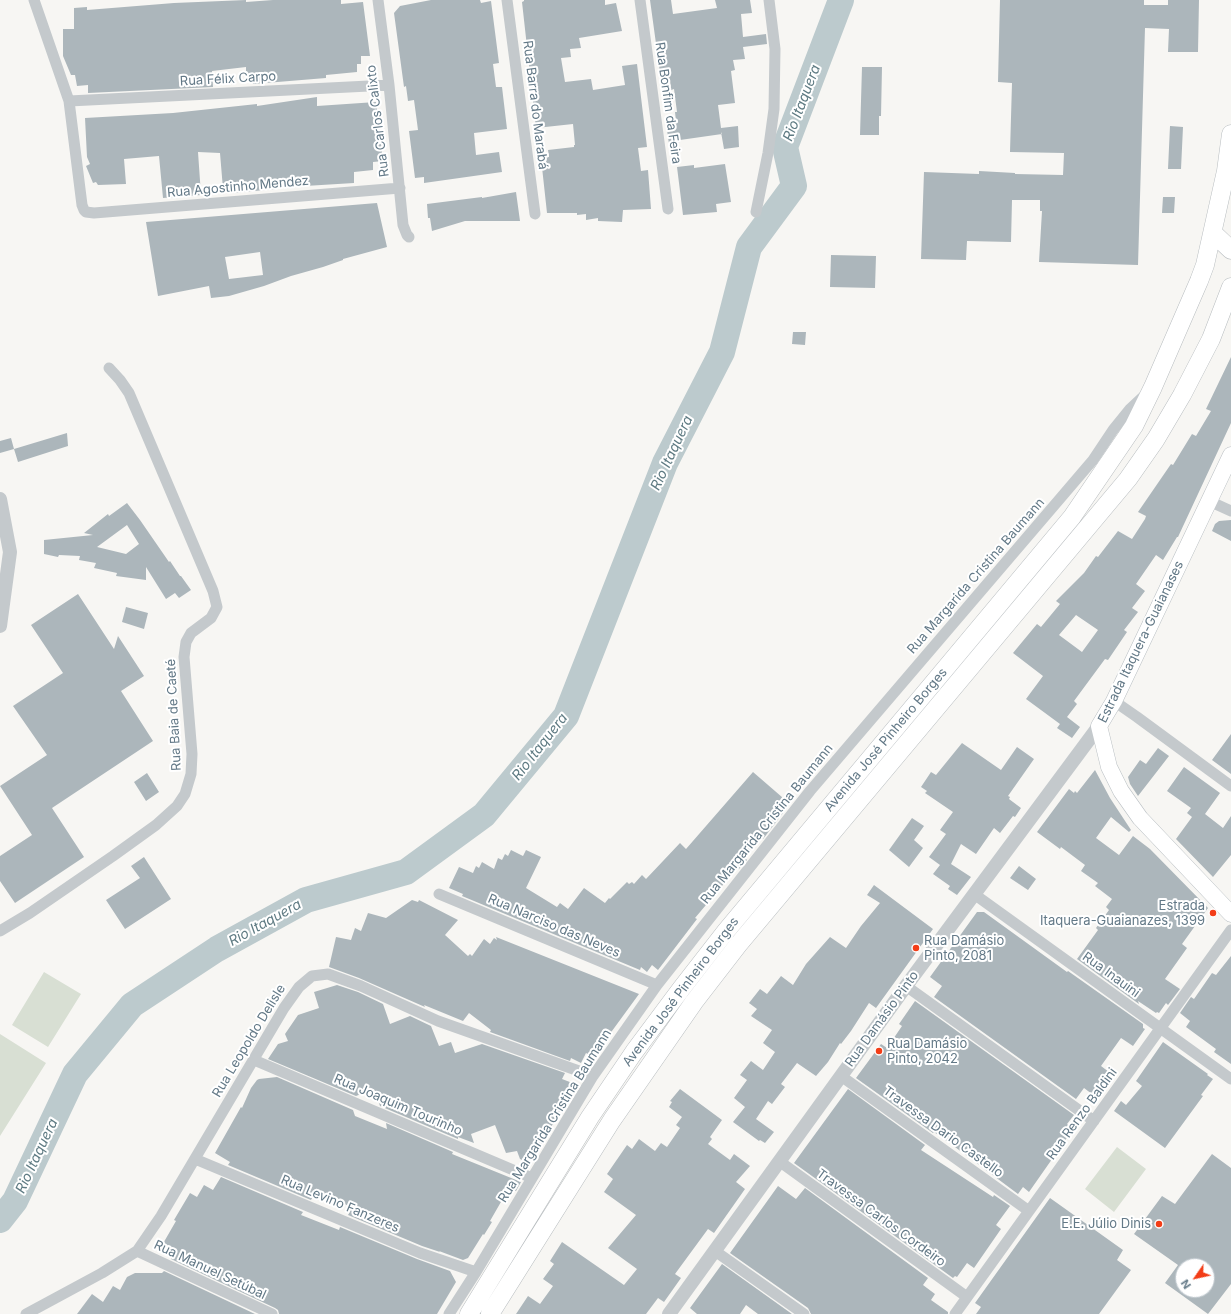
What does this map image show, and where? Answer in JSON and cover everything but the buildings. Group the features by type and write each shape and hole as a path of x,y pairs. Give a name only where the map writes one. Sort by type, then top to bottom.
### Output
{"main road":[{"name":"Avenida José Pinheiro Borges","path":"469,1314 590,1117 653,1026 726,931 1072,517 1134,426 1153,387 1205,265 1226,171 1231,134"},
{"path":"1213,233 1231,250"},
{"name":"Avenida José Pinheiro Borges","path":"490,1314 612,1120 685,1015 738,945 1128,479 1156,439 1182,395 1211,339 1231,287"},
{"name":"Estrada Itaquera-Guaianases","path":"1231,455 1114,701 1098,726 1109,767 1124,796 1140,818 1231,914"}],"street":[{"path":"34,0 70,101"},
{"name":"Rua Carlos Calixto","path":"378,0 389,85 403,225 406,234 409,237"},
{"name":"Rua Barra do Marabá","path":"507,0 535,214"},
{"name":"Rua Bonfim da Feira","path":"640,0 668,209"},
{"path":"756,212 768,153 774,109 775,49 769,0"},
{"name":"Rua Félix Carpo","path":"70,101 389,85"},
{"name":"Rua Agostinho Mendez","path":"70,101 82,205 86,212 94,213 400,188"},
{"name":"Rua Baia de Caeté","path":"0,931 30,913 114,856 156,825 177,806 185,794 191,774 192,754 184,657 186,642 191,633 211,618 217,607 213,591 128,393 120,380 108,368"},
{"name":"Rua Margarida Cristina Baumann","path":"449,1314 476,1272 593,1076 657,985 810,791 1093,460 1113,430 1130,409 1153,387"},
{"path":"0,499 10,552 0,626"},
{"path":"1209,501 1231,511"},
{"path":"1114,701 1231,786"},
{"name":"Rua Damásio Pinto","path":"669,1314 906,986 1098,726"},
{"name":"Rua Narciso das Neves","path":"439,894 657,985"},
{"name":"Rua Inauini","path":"974,894 1231,1079"},
{"name":"Rua Renzo Baldini","path":"955,1314 1231,930"},
{"name":"Rua Leopoldo Delisle","path":"26,1314 102,1273 137,1251 161,1216 284,1008 299,987 312,976 328,974 361,986 438,1021 593,1076"},
{"path":"906,986 1094,1121"},
{"name":"Rua Joaquim Tourinho","path":"254,1060 532,1178"},
{"name":"Travessa Dario Castello","path":"841,1076 1029,1211"},
{"name":"Rua Levino Fanzeres","path":"195,1159 420,1253 476,1272"},
{"name":"Travessa Carlos Cordeiro","path":"779,1161 967,1297"},
{"name":"Rua Manuel Setúbal","path":"137,1251 272,1314"},
{"path":"715,1251 804,1314"}],"shaded area":[{"path":"44,972 81,994 48,1047 12,1025"},
{"path":"0,1034 46,1063 0,1136"},
{"path":"1117,1147 1146,1169 1114,1212 1085,1189"}],"waterway":[{"name":"Rio Itaquera","path":"0,1220 15,1201 75,1074 132,1005 217,949 306,900 406,872 484,815 566,716 665,463 722,352 749,247 794,186 785,147 841,0"}],"place":[{"name":"Estrada Itaquera-Guaianazes, 1399","path":"1213,913"},
{"name":"Rua Damásio Pinto, 2081","path":"916,948"},
{"name":"Rua Damásio Pinto, 2042","path":"879,1051"},
{"name":"E.E. Júlio Dinis","path":"1159,1224"}]}
